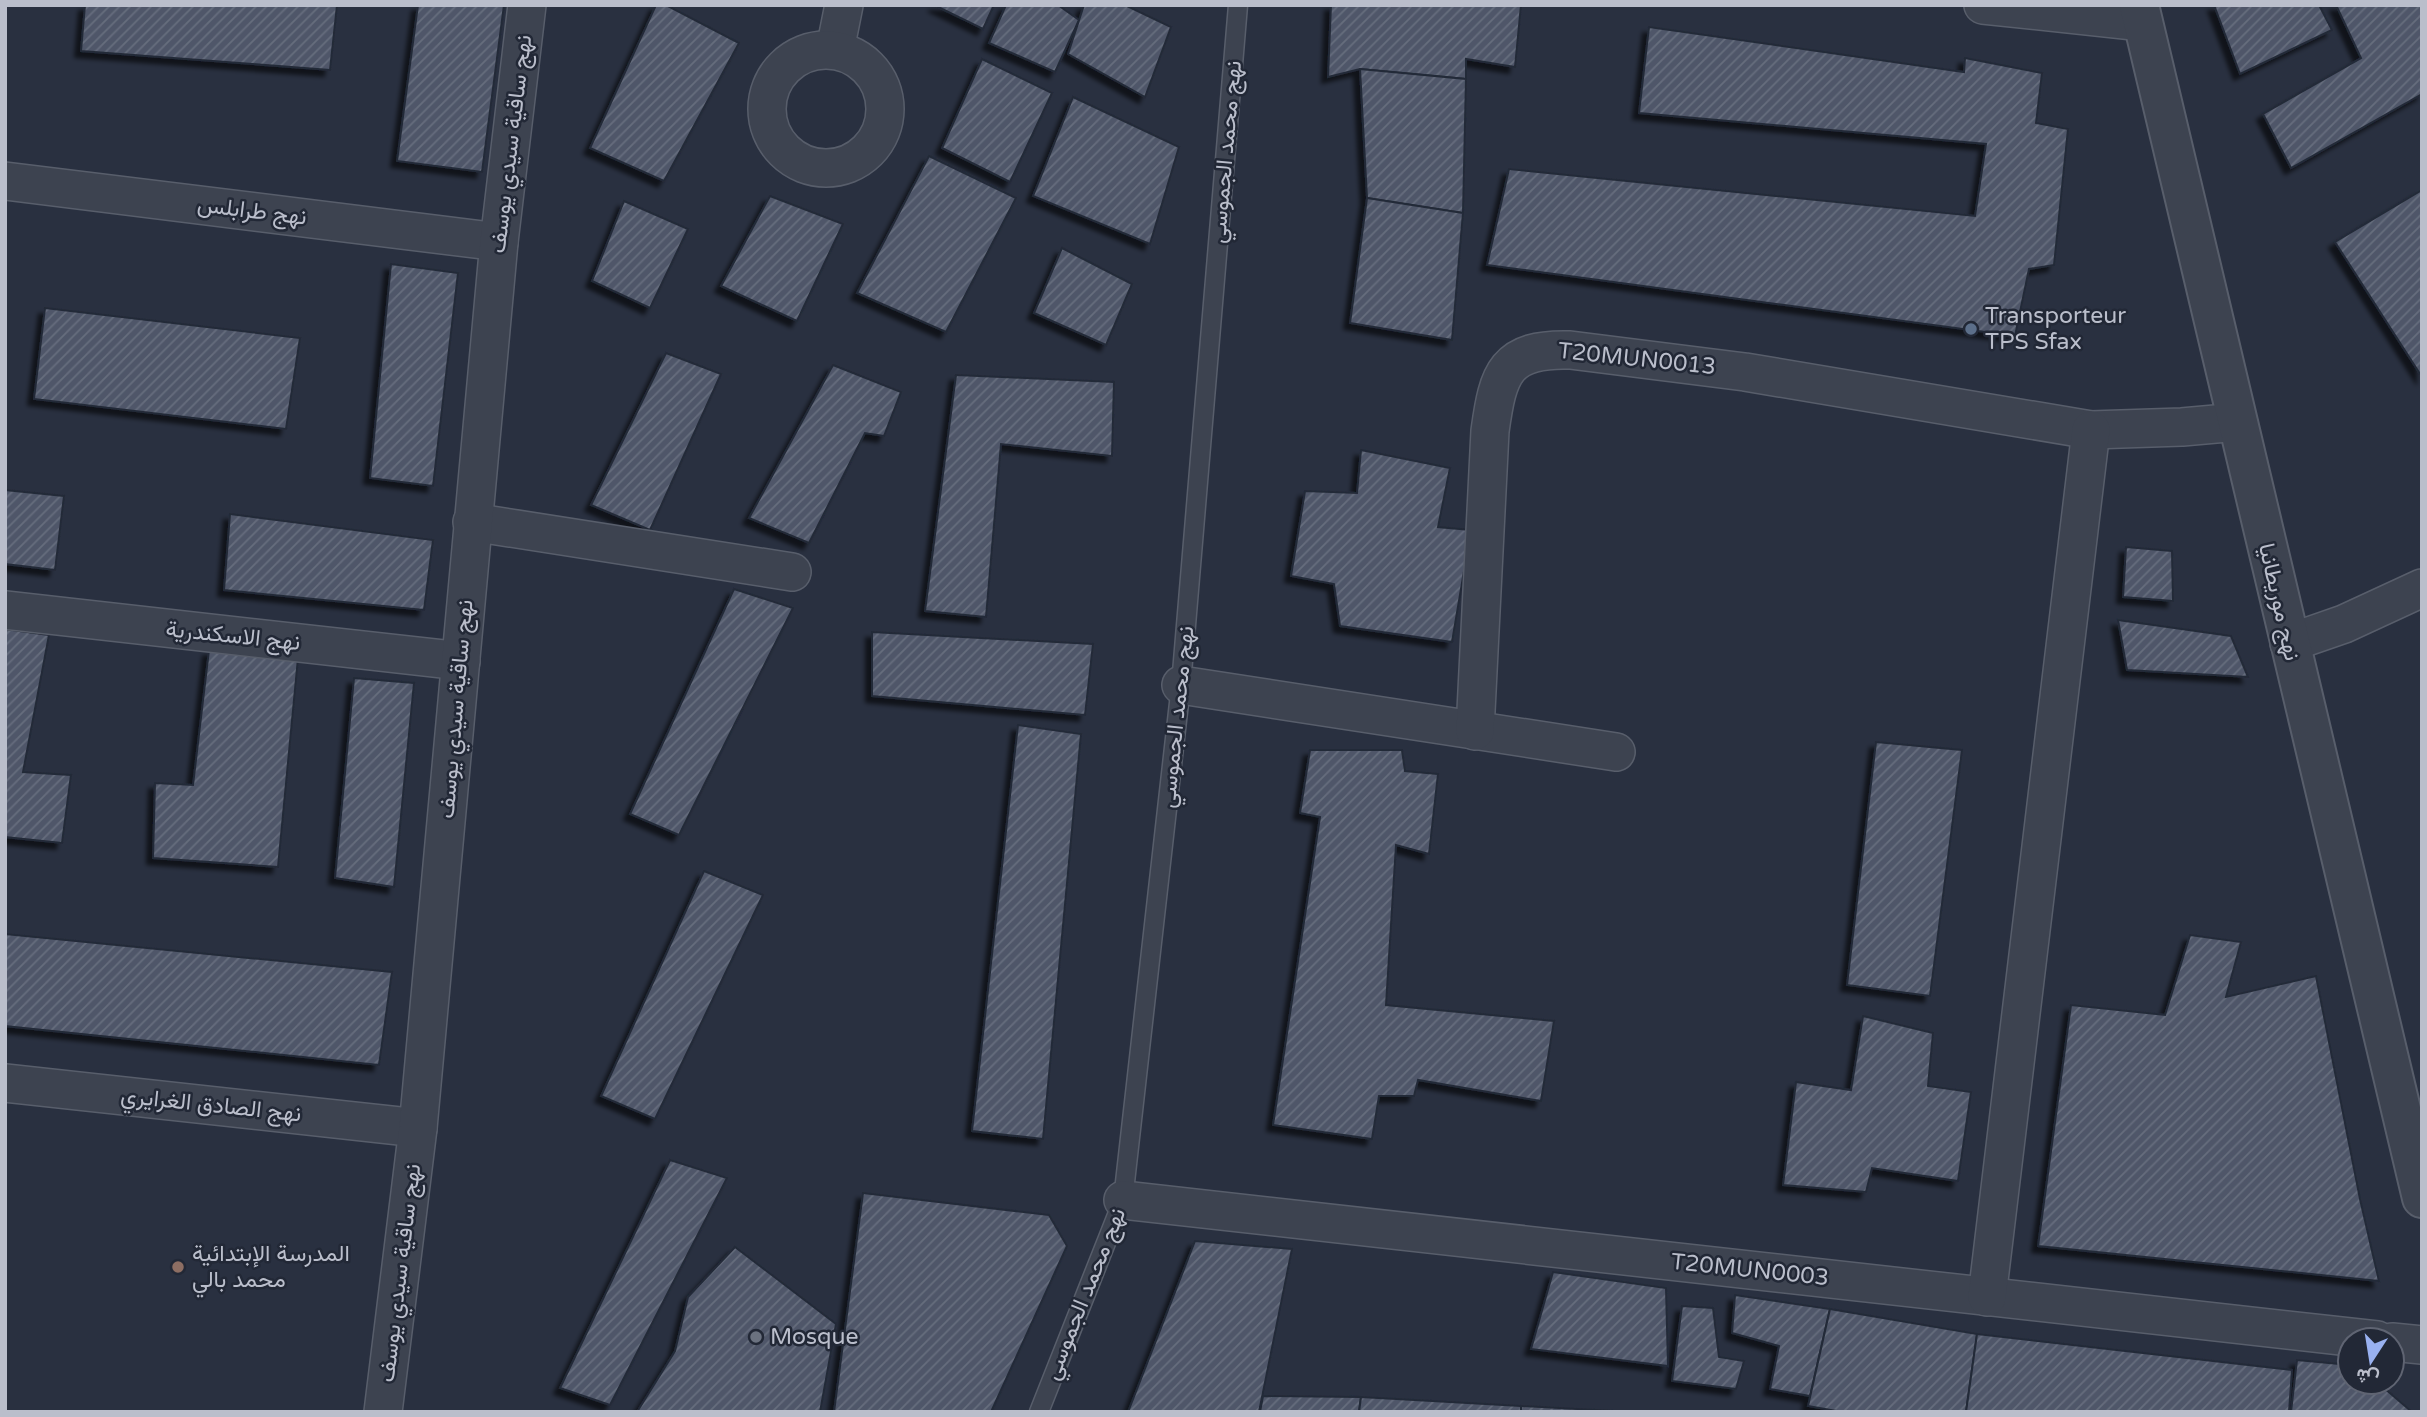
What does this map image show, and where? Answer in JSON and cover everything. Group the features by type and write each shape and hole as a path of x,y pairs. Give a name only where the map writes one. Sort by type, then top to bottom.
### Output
{"street":[{"name":"نهج ساقية سيدي يوسف","path":"383,1412 418,1128 499,242 527,5"},
{"path":"835,50 844,5"},
{"path":"1983,5 2141,14"},
{"name":"نهج موريطانيا","path":"2141,14 2288,643 2422,1198"},
{"name":"نهج طرابلس","path":"5,181 499,242"},
{"name":"T20MUN0013","path":"1475,731 1490,431 1495,392 1507,369 1522,355 1546,349 1570,350 1745,372 2091,430 2238,422"},
{"path":"1987,1297 2091,430"},
{"path":"472,522 792,572"},
{"path":"2288,643 2344,624 2422,588"},
{"name":"نهج الاسكندرية","path":"5,610 461,661"},
{"path":"1181,685 1616,752"},
{"name":"نهج الصادق الغرايري","path":"5,1083 418,1128"},
{"name":"T20MUN0003","path":"1123,1200 2336,1335"}],"lane":[{"name":"نهج محمد الجموسي","path":"1039,1412 1123,1200 1181,685 1238,5"}],"building":[{"path":"85,5 337,5 330,70 81,51"},
{"path":"418,5 504,5 482,172 397,161"},
{"path":"656,5 666,5 739,43 664,181 590,148"},
{"path":"934,5 994,5 983,29"},
{"path":"1006,5 1058,5 1079,20 1055,72 989,43"},
{"path":"1084,5 1125,5 1171,27 1145,97 1068,54"},
{"path":"1331,5 1521,5 1515,67 1466,59 1466,79 1360,69 1328,77"},
{"path":"2214,5 2319,5 2332,30 2240,74"},
{"path":"2336,5 2422,5 2422,94 2291,168 2263,114 2361,58"},
{"path":"1649,27 1964,72 1965,58 2042,73 2036,123 2068,129 2054,265 2029,269 2015,336 1487,265 1509,169 1975,216 1986,144 1639,113"},
{"path":"982,59 1052,93 1010,182 942,148"},
{"path":"1360,69 1466,79 1463,213 1367,198"},
{"path":"1073,97 1179,147 1150,244 1033,196"},
{"path":"929,156 1016,198 946,332 857,293"},
{"path":"2422,190 2422,377 2335,242"},
{"path":"770,196 843,224 797,321 721,286"},
{"path":"1367,198 1463,213 1452,340 1350,323"},
{"path":"624,201 688,229 650,308 592,281"},
{"path":"1062,248 1132,284 1106,345 1034,313"},
{"path":"391,264 458,273 433,486 370,478"},
{"path":"45,308 300,338 286,429 34,399"},
{"path":"666,353 721,374 650,530 591,505"},
{"path":"833,365 901,392 884,436 865,433 809,543 749,518"},
{"path":"956,375 1114,382 1112,456 1001,444 986,617 925,611"},
{"path":"1361,450 1450,468 1438,527 1471,530 1452,642 1340,626 1334,584 1291,576 1305,491 1357,493"},
{"path":"5,490 64,496 55,570 5,564"},
{"path":"230,514 433,540 424,610 224,590"},
{"path":"2126,547 2172,551 2173,601 2123,597"},
{"path":"734,589 793,608 679,835 630,814"},
{"path":"2118,620 2231,636 2248,677 2127,670"},
{"path":"5,629 49,635 23,772 71,775 62,843 5,837"},
{"path":"872,632 1093,644 1085,715 872,696"},
{"path":"209,650 298,658 278,867 153,858 155,783 193,785"},
{"path":"354,678 414,683 394,887 335,878"},
{"path":"1018,725 1081,734 1043,1139 972,1131"},
{"path":"1876,742 1962,750 1930,996 1847,985"},
{"path":"1310,750 1402,750 1405,771 1438,774 1429,854 1396,845 1386,1005 1554,1021 1541,1101 1418,1080 1414,1096 1379,1096 1372,1139 1273,1125 1320,817 1300,813"},
{"path":"704,871 763,895 655,1119 601,1096"},
{"path":"5,934 392,972 379,1065 5,1026"},
{"path":"2190,935 2241,942 2226,997 2316,976 2379,1281 2038,1246 2071,1005 2165,1015"},
{"path":"1863,1016 1933,1033 1928,1086 1971,1092 1958,1181 1872,1168 1866,1192 1783,1185 1796,1082 1851,1090"},
{"path":"670,1160 727,1178 610,1405 560,1388"},
{"path":"863,1193 1049,1215 1067,1246 991,1412 834,1412"},
{"path":"1195,1241 1292,1249 1259,1412 1128,1412"},
{"name":"Mosque","path":"735,1247 836,1324 820,1412 637,1412 675,1351 688,1297"},
{"path":"1553,1272 1666,1288 1668,1366 1531,1349"},
{"path":"1735,1295 1830,1309 1810,1396 1770,1389 1779,1346 1732,1333"},
{"path":"1682,1306 1713,1308 1719,1357 1744,1361 1736,1389 1672,1381"},
{"path":"1830,1309 1977,1334 1966,1412 1842,1412 1808,1406"},
{"path":"1977,1334 2292,1370 2289,1412 1966,1412"},
{"path":"2297,1360 2336,1364 2336,1396 2393,1396 2412,1412 2291,1412"},
{"path":"1263,1396 1361,1397 1359,1412 1260,1412"},
{"path":"1361,1397 1521,1406 1521,1412 1359,1412"},
{"path":"1521,1406 1632,1412 1521,1412"}],"place":[{"name":"Transporteur TPS Sfax","path":"1971,329"},
{"name":"المدرسة الإبتدائية محمد بالي","path":"178,1267"},
{"name":"Mosque","path":"756,1337"}]}
